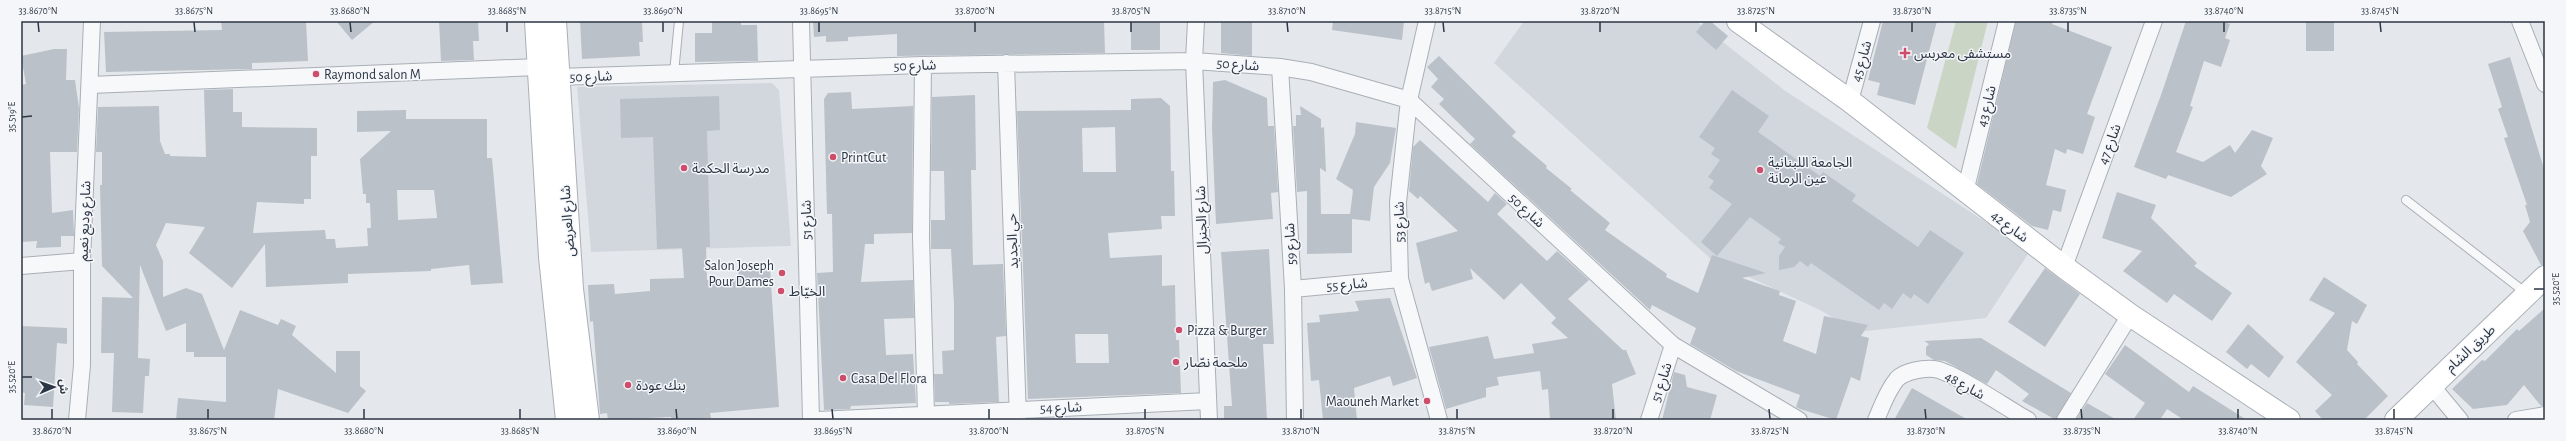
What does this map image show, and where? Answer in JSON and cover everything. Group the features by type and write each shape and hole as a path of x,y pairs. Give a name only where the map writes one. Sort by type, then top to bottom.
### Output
{"main road":[{"name":"شارع العريض","path":"536,21 550,257 567,420"},
{"name":"شارع العريض","path":"555,21 557,77 572,289 588,420"},
{"name":"شارع 42","path":"1738,21 1850,101 1965,192 2130,315 2289,420"},
{"name":"طريق الشام","path":"2396,420 2431,385 2528,295 2545,277"}],"street":[{"name":"شارع وديع نعيم","path":"77,420 82,365 82,261 92,21"},
{"name":"شارع 51","path":"801,21 811,420"},
{"name":"شارع الجنرال","path":"1196,21 1194,61 1209,420"},
{"name":"شارع 53","path":"1427,21 1409,100 1398,202 1400,279 1439,420"},
{"name":"شارع 45","path":"1850,101 1872,21"},
{"name":"شارع 43","path":"1965,192 2007,21"},
{"name":"شارع 47","path":"2064,267 2154,21"},
{"path":"2520,21 2545,84"},
{"name":"شارع 50","path":"557,77 923,65 1194,61 1280,67 1311,72 1409,100 1673,345 1799,420"},
{"name":"حي الجديد","path":"1006,63 1018,414"},
{"path":"923,65 921,237 926,414"},
{"path":"90,85 538,67"},
{"name":"شارع 59","path":"1280,67 1293,289 1295,420"},
{"path":"21,266 82,261"},
{"name":"شارع 55","path":"1293,289 1400,279"},
{"path":"2065,420 2130,315"},
{"name":"شارع 51","path":"1649,420 1673,345"},
{"name":"شارع 48","path":"1876,420 1885,398 1897,378 1908,373 1925,369 1946,373 2028,420"},
{"path":"2431,385 2460,420"},
{"name":"شارع 54","path":"818,420 926,414 1018,414 1208,401"},
{"path":"2516,420 2545,415"}],"lane":[{"path":"674,73 679,21"},
{"path":"2406,200 2528,295"}],"shaded area":[{"name":"الجامعة اللبنانية عين الرمانة","path":"1524,21 1696,21 1784,90 2030,251 1986,318 1856,332 1822,311 1712,260 1494,63"},
{"name":"مدرسة الحكمة","path":"772,83 779,90 791,246 591,252 577,87"}],"green space":[{"path":"1956,21 1988,21 1956,149 1927,128"}],"building":[{"path":"221,21 306,21 308,61 252,63 252,69 106,72 104,32 222,30"},
{"path":"336,21 375,21 352,40"},
{"path":"439,21 478,21 479,41 473,41 474,60 441,61"},
{"path":"580,21 642,21 643,42 639,42 640,56 582,59"},
{"path":"712,21 741,21 741,25 757,25 758,61 695,62 695,33 712,33"},
{"path":"813,21 1104,21 1105,53 897,56 897,34 848,37 848,41 826,42 826,36 814,37"},
{"path":"1131,21 1160,21 1160,50 1131,50"},
{"path":"1221,21 1252,21 1252,56 1221,53"},
{"path":"1333,21 1404,21 1402,40 1332,30"},
{"path":"1705,21 1710,21 1728,36 1716,50 1696,32"},
{"path":"1883,21 1937,21 1915,105 1877,95 1880,83 1868,80"},
{"path":"2016,21 2053,21 2052,24 2112,47 2087,114 2095,117 2083,154 2067,149 2066,154 2055,149 2046,185 2066,190 2061,212 2053,210 2048,230 2032,226 1977,184"},
{"path":"2186,21 2221,21 2230,24 2225,38 2230,40 2221,67 2204,61 2190,106 2193,107 2176,152 2203,162 2230,145 2235,153 2252,130 2273,138 2261,166 2267,174 2231,197 2168,175 2166,179 2134,167 2161,95"},
{"path":"2306,21 2334,21 2334,51 2306,51"},
{"path":"54,49 67,49 66,80 75,80 79,108 77,152 50,152 52,213 73,210 74,236 61,236 61,247 36,248 37,241 21,242 21,85 26,84 21,56"},
{"path":"1439,56 1516,132 1512,136 1547,166 1546,168 1572,189 1570,190 1610,223 1605,230 1667,274 1666,277 1698,293 1712,255 1766,273 1742,278 1780,291 1779,295 1796,301 1783,341 1816,354 1824,316 1868,325 1861,336 1869,338 1860,381 1851,377 1836,420 1796,407 1800,395 1736,371 1690,344 1696,328 1652,305 1650,310 1470,144 1475,139 1439,104 1444,99 1431,87 1438,79 1427,67"},
{"path":"2510,57 2545,172 2545,265 2541,265 2523,231 2530,222 2525,205 2527,205 2504,138 2508,137 2498,109 2502,107 2488,64"},
{"path":"1225,80 1267,98 1268,126 1274,126 1278,192 1271,193 1273,219 1216,224 1212,128 1213,82"},
{"path":"233,89 233,112 242,112 242,127 317,128 317,156 311,156 311,199 304,199 304,204 257,202 253,233 325,230 326,239 335,239 336,248 368,246 367,228 371,228 370,203 366,203 366,194 363,194 360,159 391,131 357,132 357,111 406,110 406,119 487,119 487,158 492,158 503,283 471,285 469,265 431,269 431,271 348,274 348,283 266,287 265,244 232,288 189,253 205,227 166,223 156,245 163,261 163,297 186,288 202,294 224,350 240,310 278,325 281,319 296,326 292,335 336,373 336,351 360,351 360,386 366,391 348,413 278,389 274,420 176,420 178,398 226,402 226,357 194,357 194,352 186,352 186,323 166,331 140,265 138,358 150,359 149,376 145,376 143,413 112,412 114,353 101,353 102,297 133,298 102,266 100,185 102,185 102,152 96,152 98,107 159,106 160,141 165,154 170,154 170,156 206,157 204,90","holes":["397,190 434,190 437,218 398,220"]},
{"path":"1732,90 1769,116 1758,132 1820,176 1823,172 1856,195 1852,201 1918,247 1930,230 1964,253 1928,304 1914,294 1911,299 1903,293 1892,309 1884,303 1879,310 1811,263 1808,267 1800,261 1794,267 1779,270 1779,256 1785,247 1778,243 1781,239 1750,217 1717,256 1701,242 1732,204 1709,188 1714,181 1708,177 1720,160 1711,154 1715,148 1699,137"},
{"path":"851,92 852,109 913,106 912,233 874,234 874,244 865,244 861,282 913,280 914,318 884,319 886,355 913,354 916,403 851,406 850,409 824,410 817,273 833,272 832,214 827,214 824,99 828,93"},
{"path":"975,95 976,170 971,170 973,265 1003,264 1006,336 996,337 999,402 949,404 949,402 935,402 934,374 943,374 942,351 954,350 954,304 951,249 931,249 931,220 945,220 944,171 931,171 932,97"},
{"path":"719,96 720,130 707,131 710,247 706,247 707,280 739,279 738,269 770,268 779,407 710,413 711,418 672,420 671,417 608,420 607,413 600,414 593,321 590,322 588,285 614,284 615,294 650,291 650,279 684,278 682,248 657,249 653,137 621,138 620,99"},
{"path":"1161,98 1170,106 1171,171 1174,171 1175,216 1161,216 1162,229 1108,233 1110,258 1162,255 1162,286 1175,285 1176,340 1179,340 1181,393 1028,399 1017,111 1131,110 1131,99","holes":["1115,127 1116,172 1083,172 1082,128","1075,334 1108,334 1109,363 1076,363"]},
{"path":"1300,106 1321,119 1321,128 1324,127 1326,172 1320,168 1321,214 1350,214 1353,190 1336,179 1355,134 1356,122 1396,128 1390,163 1374,187 1370,221 1352,219 1352,253 1307,254 1307,191 1297,192 1293,126 1296,126 1296,115 1301,115"},
{"path":"1420,140 1488,202 1495,193 1507,204 1497,214 1547,261 1557,251 1589,280 1568,299 1623,350 1626,350 1636,374 1612,384 1616,420 1550,420 1548,389 1542,390 1540,371 1497,377 1499,385 1486,388 1486,397 1446,409 1429,347 1488,336 1494,359 1534,353 1532,344 1568,338 1551,323 1556,318 1521,283 1504,300 1470,268 1473,279 1432,291 1429,282 1425,284 1416,243 1458,231 1420,196 1418,199 1409,191 1413,147"},
{"path":"2117,192 2156,205 2151,218 2197,263 2194,266 2232,293 2212,321 2174,294 2167,303 2123,271 2142,251 2102,238"},
{"path":"1269,249 1274,344 1263,344 1267,420 1224,420 1224,406 1232,406 1221,252"},
{"path":"2045,268 2080,294 2045,347 2008,322"},
{"path":"2324,277 2367,305 2357,324 2352,321 2347,350 2358,362 2357,364 2388,396 2364,420 2323,420 2315,411 2332,395 2296,362 2335,313 2309,300"},
{"path":"1390,298 1417,378 1393,386 1390,376 1354,388 1357,420 1323,420 1319,380 1311,381 1307,323 1320,322 1319,315 1359,311 1355,301"},
{"path":"2545,308 2545,406 2541,406 2524,385 2507,405 2473,409 2452,389 2482,360 2485,361 2517,329 2519,331"},
{"path":"2248,324 2284,357 2269,378 2251,364 2247,369 2226,352"},
{"path":"21,326 67,328 67,344 57,343 53,407 24,405 25,393 21,392"},
{"path":"1981,338 2071,393 2056,420 2022,401 2029,394 1996,370 1987,384 1945,361 1934,360 1926,355 1926,347 1929,344 1924,341"},
{"path":"2125,345 2189,392 2193,386 2247,420 2184,420 2167,409 2160,420 2133,420 2145,403 2105,374"},
{"path":"1674,372 1685,375 1687,387 1717,395 1710,420 1662,420"},
{"path":"1912,388 1968,420 1894,420"},
{"path":"2087,403 2117,420 2076,420"}],"place":[{"name":"مستشفى معربس","path":"1905,53"},
{"name":"Raymond salon M","path":"316,74"},
{"name":"PrintCut","path":"833,157"},
{"name":"مدرسة الحكمة","path":"684,168"},
{"name":"الجامعة اللبنانية عين الرمانة","path":"1760,170"},
{"name":"Salon Joseph Pour Dames","path":"782,273"},
{"name":"الخيّاط","path":"781,291"},
{"name":"Pizza & Burger","path":"1179,330"},
{"name":"ملحمة نصّار","path":"1176,362"},
{"name":"Casa Del Flora","path":"843,378"},
{"name":"بنك عودة","path":"628,385"},
{"name":"Maouneh Market","path":"1427,401"}]}
